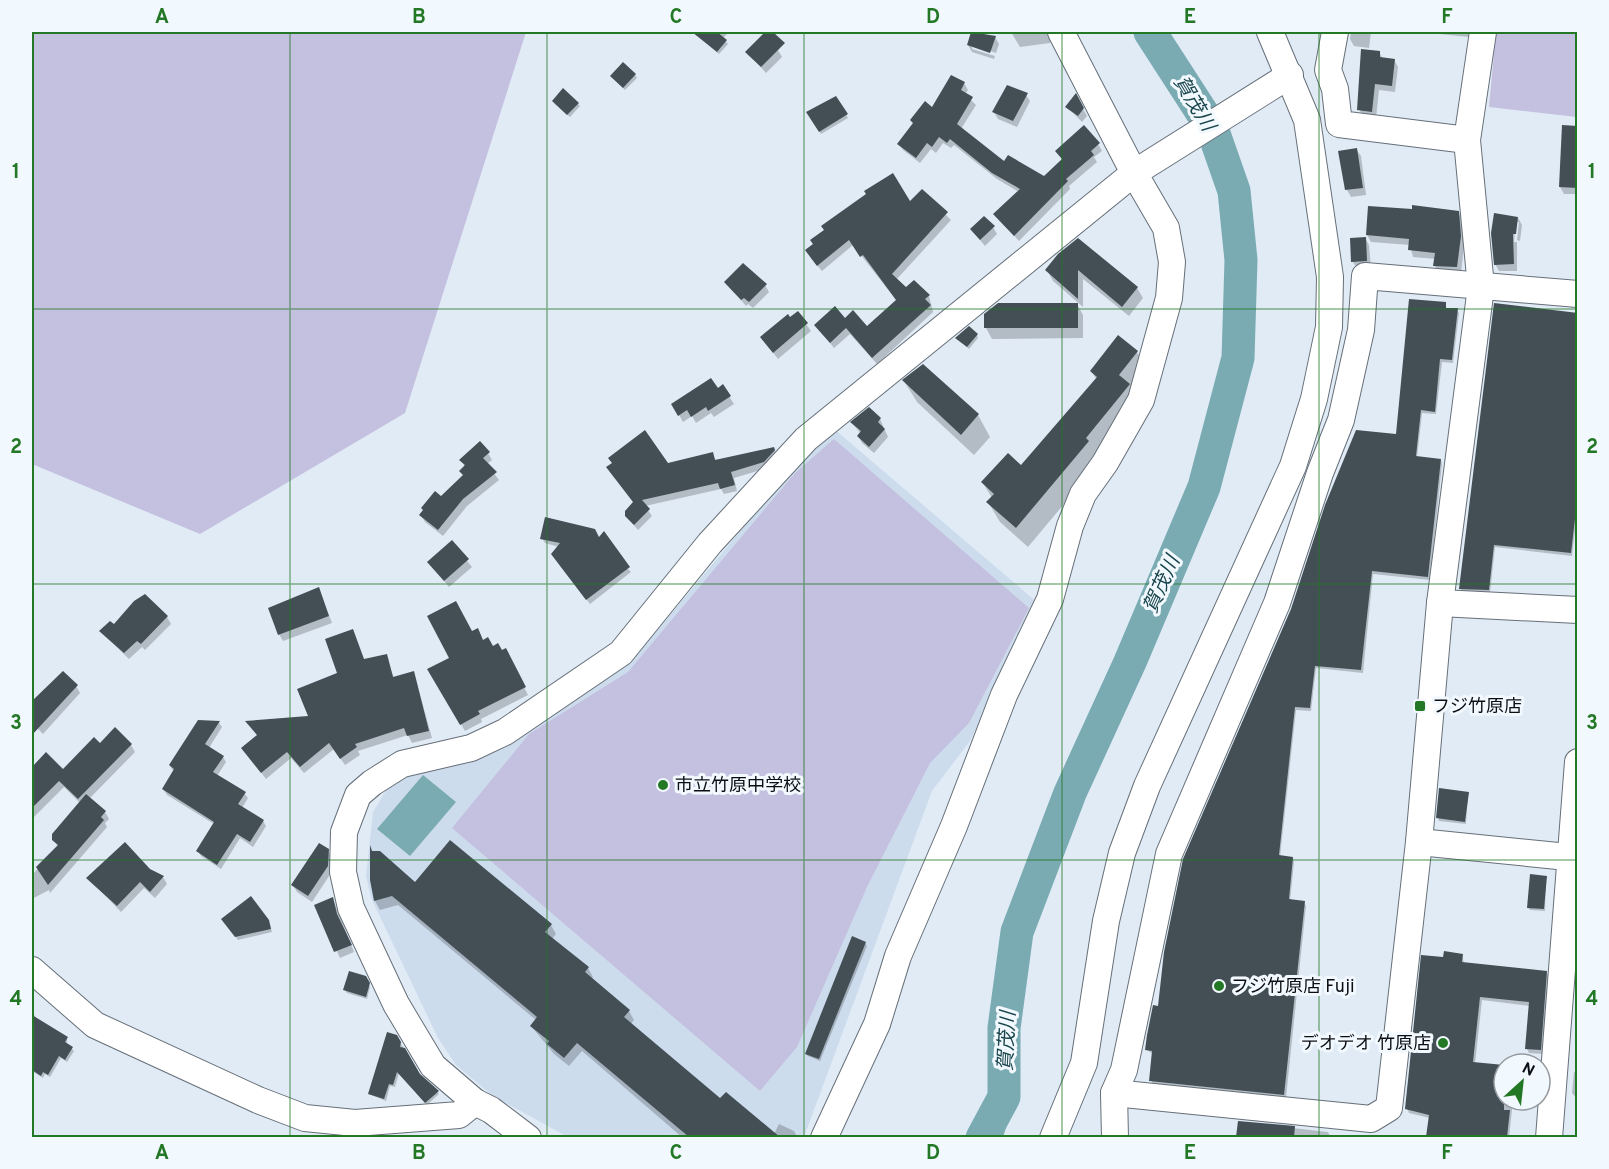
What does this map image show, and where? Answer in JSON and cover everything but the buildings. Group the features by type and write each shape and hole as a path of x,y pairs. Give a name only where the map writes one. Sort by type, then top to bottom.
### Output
{"street":[{"path":"824,1137 877,1024 898,956 954,826 1004,695 1050,599 1070,526 1083,494 1106,463 1141,400 1169,298 1172,262 1166,228 1140,170 1061,32"},
{"path":"1053,1137 1084,1063 1106,921 1122,853 1147,786 1293,466 1314,399 1329,327 1330,278 1307,120 1282,81 1270,32"},
{"path":"1335,32 1328,70 1335,89 1339,124 1467,140"},
{"path":"1114,1093 1371,1119 1389,1108 1419,842 1440,603 1481,287 1467,140 1483,32"},
{"path":"528,1137 475,1102 433,1066 396,1004 351,908 343,872 345,832 358,795 402,764 471,748 505,732 621,653 710,543 806,439 1140,170 1282,81"},
{"path":"1114,1137 1114,1093 1124,1070 1169,854 1277,603 1320,473 1341,420 1361,330 1365,276 1578,294"},
{"path":"1440,603 1578,610"},
{"path":"1549,1137 1574,858 1578,762"},
{"path":"1419,842 1574,858"},
{"path":"32,970 95,1024 258,1100 304,1118 355,1122 459,1115 475,1102"}],"shaded area":[{"path":"32,32 526,32 405,413 200,534 32,464"},
{"path":"1496,32 1577,32 1577,117 1489,107"},
{"name":"市立竹原中学校","path":"833,428 1039,604 970,741 932,791 804,1137 568,1137 493,1096 456,1065 438,1038 371,898 366,876 373,812 393,779 612,672 666,620 793,468"},
{"name":"市立竹原中学校","path":"834,439 1029,608 969,723 930,763 867,887 797,1047 760,1091 452,828 529,734 628,672 795,473"}],"water":[{"path":"423,775 456,802 410,856 377,829"},
{"path":"1004,1062 1016,1097 1003,1137 975,1137 997,1095"}],"waterway":[{"name":"賀茂川","path":"982,1138 1004,1097 1004,1028 1017,932 1070,793 1130,662 1204,487 1238,358 1241,260 1234,191 1212,128 1150,32"}],"place":[{"name":"フジ竹原店","path":"1420,706"},
{"name":"市立竹原中学校","path":"663,785"},
{"name":"フジ竹原店 Fuji","path":"1219,986"},
{"name":"デオデオ 竹原店","path":"1443,1043"}]}
